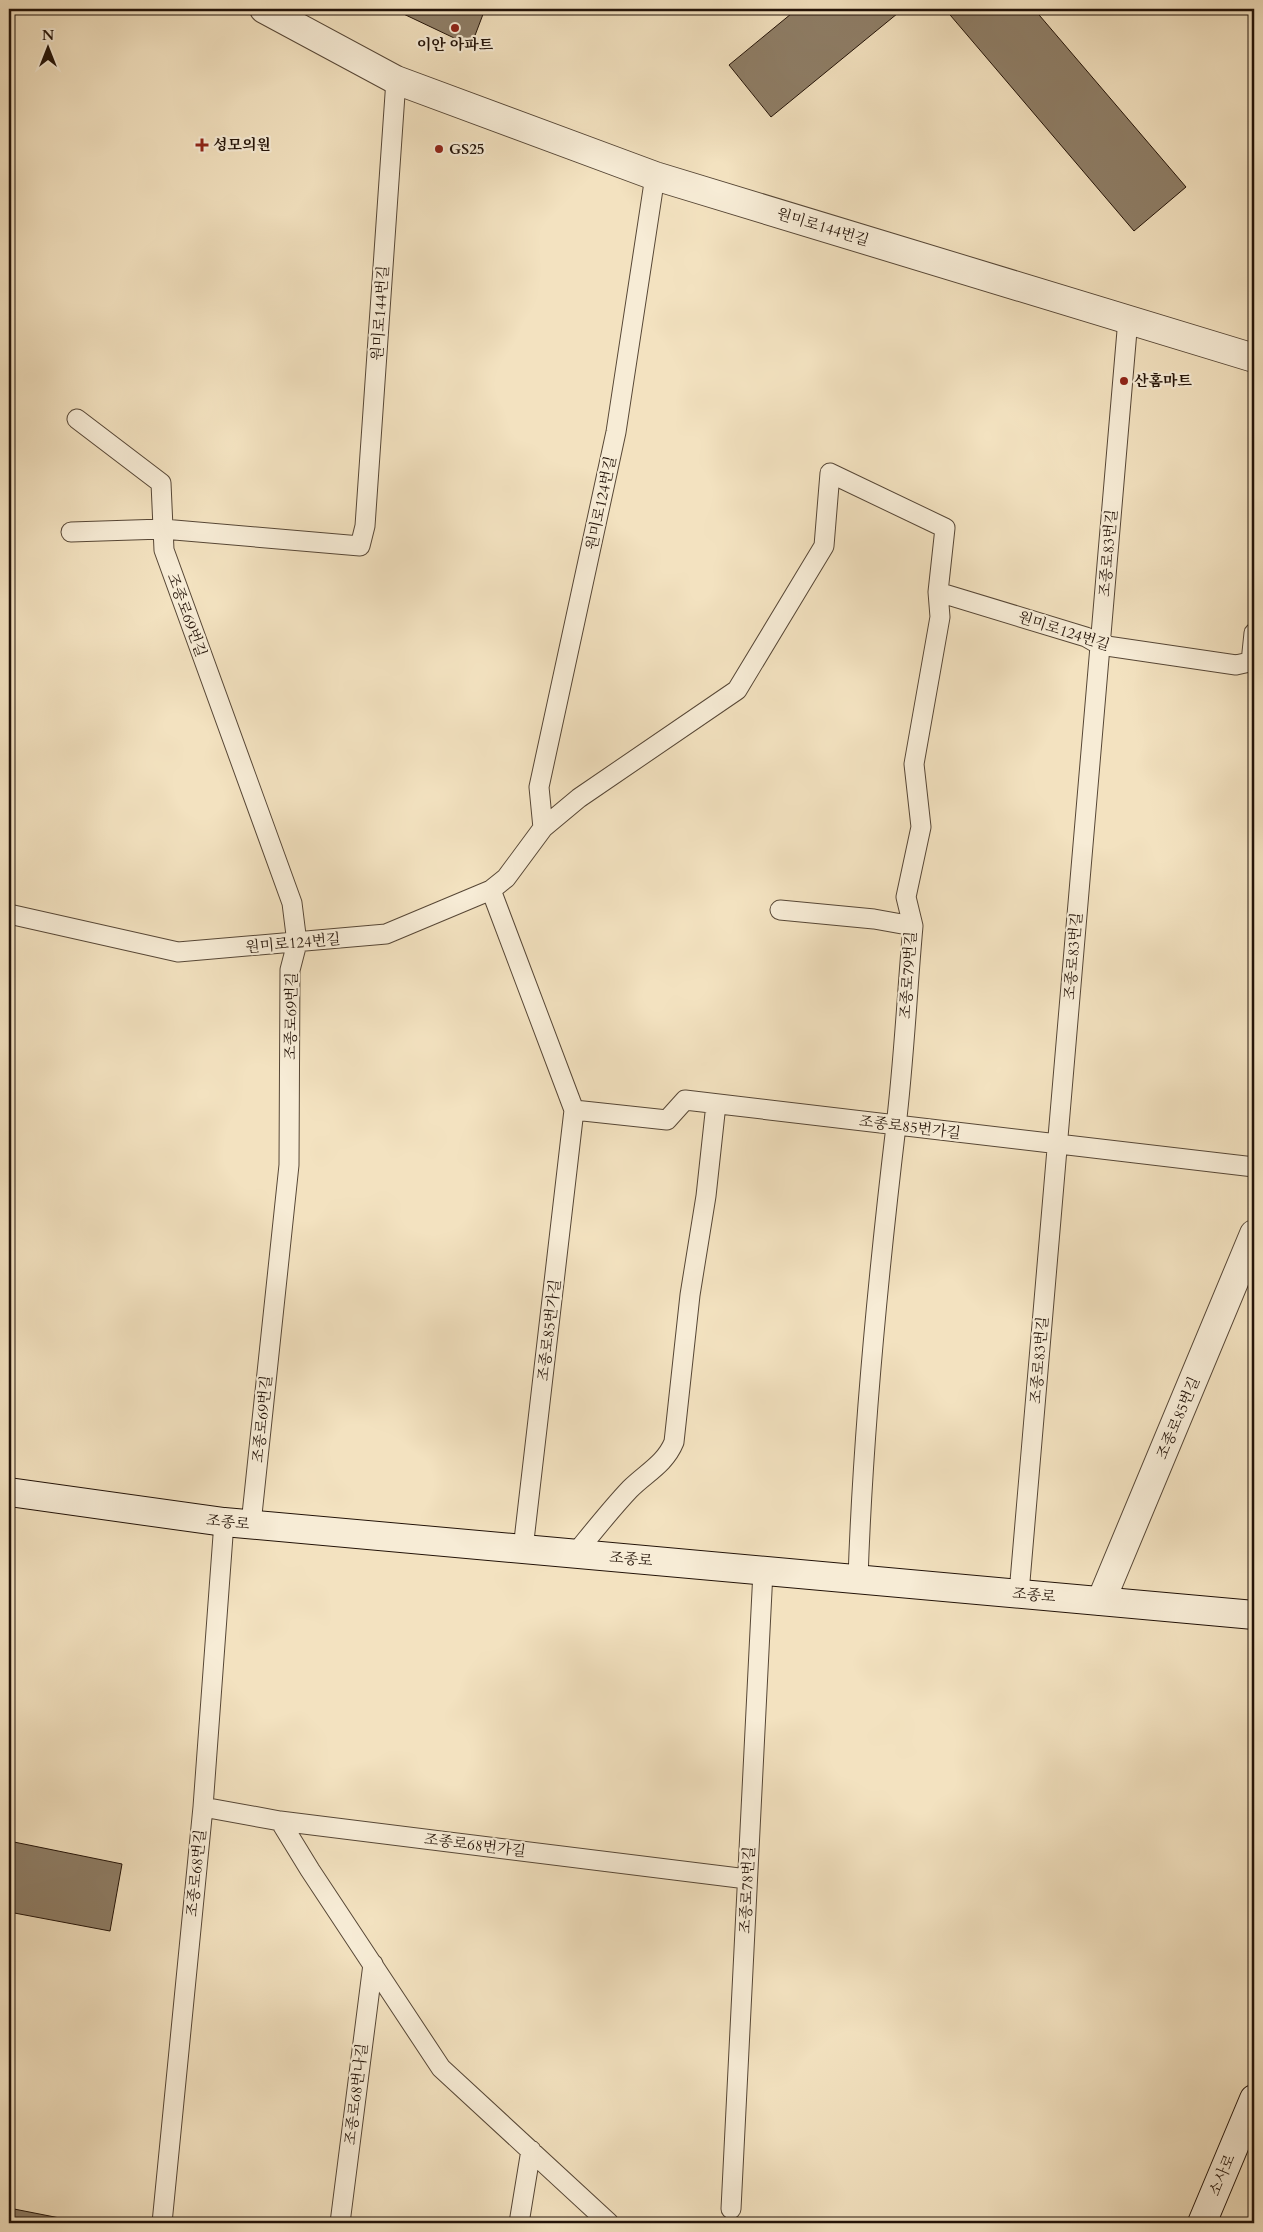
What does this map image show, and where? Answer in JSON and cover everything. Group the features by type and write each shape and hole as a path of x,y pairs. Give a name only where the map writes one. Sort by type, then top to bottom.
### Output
{"street":[{"name":"원미로144번길","path":"264,9 396,80 656,176 1254,358"},
{"name":"조종로85번길","path":"1102,1601 1254,1234"},
{"name":"조종로","path":"9,1492 224,1522 1254,1615"},
{"name":"소사로","path":"1202,2223 1254,2099"}],"lane":[{"name":"원미로144번길","path":"163,529 360,546 365,526 396,80"},
{"name":"원미로124번길","path":"542,828 539,788 616,432 656,176"},
{"name":"조종로83번길","path":"1019,1594 1128,319"},
{"name":"조종로69번길","path":"77,419 161,483 164,550 292,903 297,943 290,970 289,1164 251,1524"},
{"name":"원미로124번길","path":"9,914 178,952 386,934 491,890 506,878 542,828 579,798 737,690 824,546 830,473 945,528 938,592 1086,637 1100,645 1236,665 1253,661 1254,633"},
{"path":"71,532 163,529"},
{"name":"조종로79번길","path":"858,1579 861,1478 870,1394 876,1294 896,1125 913,926 906,898 921,827 914,764 940,617 938,592"},
{"name":"조종로85번가길","path":"491,890 574,1110 523,1549"},
{"path":"780,910 874,919 913,926"},
{"name":"조종로85번가길","path":"574,1110 667,1120 685,1100 1254,1167"},
{"path":"575,1554 631,1488 662,1462 670,1452 674,1442 690,1295 706,1196 716,1104"},
{"name":"조종로68번길","path":"162,2223 203,1807 224,1522"},
{"name":"조종로78번길","path":"731,2209 763,1571"},
{"name":"조종로68번가길","path":"203,1807 280,1821 747,1880"},
{"path":"280,1821 441,2068 609,2223"},
{"name":"조종로68번나길","path":"340,2223 373,1964"},
{"path":"519,2223 531,2150"}],"building":[{"name":"이안 아파트","path":"393,9 485,9 471,46"},
{"path":"797,9 903,9 771,117 729,65"},
{"path":"945,9 1034,9 1186,187 1134,231"},
{"path":"9,1841 122,1864 110,1931 9,1912"},
{"path":"9,2208 85,2223 9,2223"}],"place":[{"name":"이안 아파트","path":"455,28"},
{"name":"성모의원","path":"202,145"},
{"name":"GS25","path":"439,149"},
{"name":"산홈마트","path":"1124,381"}]}
